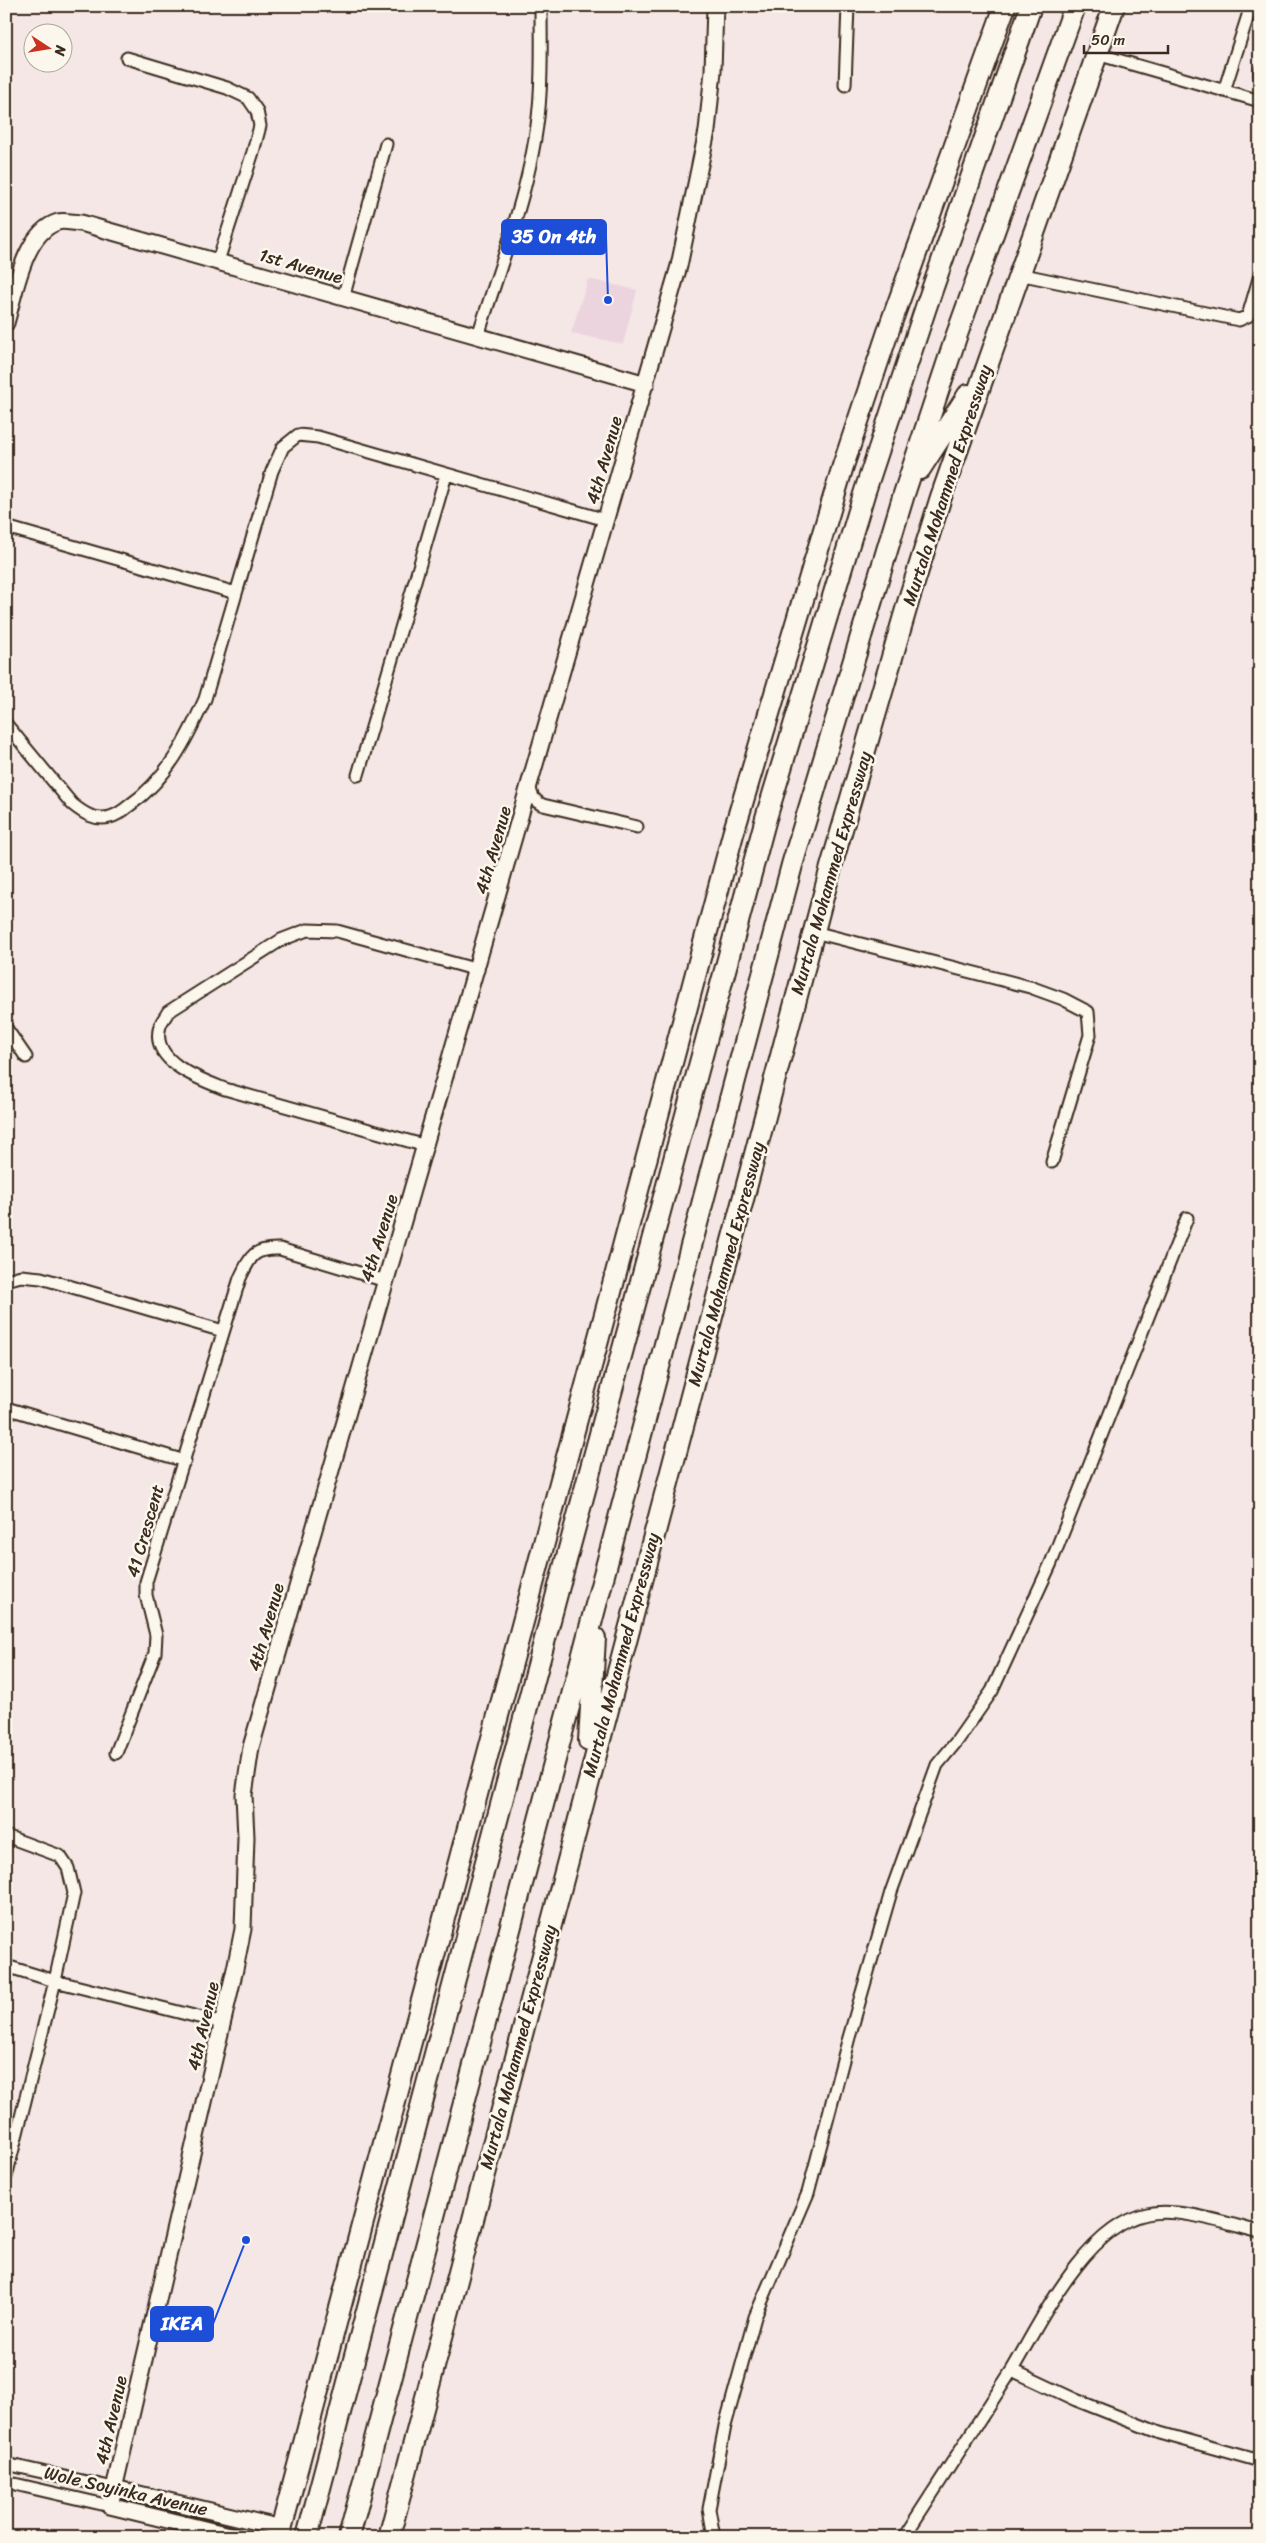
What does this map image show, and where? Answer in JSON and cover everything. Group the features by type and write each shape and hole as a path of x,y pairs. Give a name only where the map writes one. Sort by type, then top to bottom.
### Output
{"highway":[{"path":"280,2532 732,834 793,626 843,466 888,332 1005,6"},
{"path":"993,113 1013,6"},
{"path":"307,2537 558,1590 766,818 808,673 868,482 1031,6"},
{"name":"Murtala Mohammed Expressway","path":"349,2537 792,865 904,494 956,337 1075,6"},
{"name":"Murtala Mohammed Expressway","path":"389,2537 586,1786 814,932 909,599 985,368 1114,6"},
{"path":"904,494 985,368"},
{"path":"488,1750 558,1590"},
{"path":"586,1786 598,1594"}],"street":[{"path":"478,336 518,208 530,160 540,95 541,6"},
{"name":"4th Avenue","path":"110,2506 243,1929 246,1837 244,1795 251,1748 478,970 679,266 707,131 713,71 715,6"},
{"path":"845,85 848,6"},
{"path":"1224,91 1251,6"},
{"path":"1097,54 1260,102"},
{"path":"127,58 227,88 248,98 257,111 260,126 254,152 218,261"},
{"path":"1260,71 1260,76"},
{"path":"343,298 386,144"},
{"name":"1st Avenue","path":"6,323 29,248 43,230 59,221 112,230 646,384"},
{"path":"1019,274 1239,320 1248,316 1260,276"},
{"path":"6,724 72,804 85,814 98,818 118,814 141,798 168,768 189,733 205,699 272,471 283,447 298,435 318,437 606,520"},
{"path":"358,775 446,475"},
{"path":"6,527 236,593"},
{"path":"530,787 531,794 536,802 543,805 637,827"},
{"path":"426,1146 226,1089 198,1078 178,1066 166,1055 159,1041 160,1026 168,1012 281,940 307,930 337,931 478,970"},
{"path":"814,932 1030,987 1063,999 1088,1012 1090,1035 1052,1162"},
{"path":"6,1028 26,1057"},
{"path":"714,2537 709,2509 725,2426 755,2317 808,2193 848,2041 898,1874 937,1765 956,1742 992,1691 1047,1572 1187,1218"},
{"name":"41 Crescent","path":"116,1753 154,1653 156,1635 147,1601 146,1582 185,1460 223,1331 240,1278 249,1259 263,1249 280,1249 386,1281"},
{"path":"6,1280 21,1276 41,1278 223,1331"},
{"path":"6,1408 185,1460"},
{"path":"6,1836 60,1856 68,1868 74,1893 55,1982 6,2177"},
{"path":"6,1966 55,1982 222,2023"},
{"path":"904,2537 1012,2370 1063,2283 1088,2252 1128,2221 1146,2214 1166,2213 1198,2217 1260,2232"},
{"path":"1012,2370 1076,2400 1160,2433 1260,2461"},
{"name":"Wole Soyinka Avenue","path":"6,2464 114,2488 280,2532"},
{"name":"Wole Soyinka Avenue","path":"6,2482 237,2537"}],"shaded area":[{"path":"588,279 637,290 623,344 571,333"}],"place":[{"name":"35 On 4th","path":"608,300"},
{"name":"IKEA","path":"246,2240"}]}
